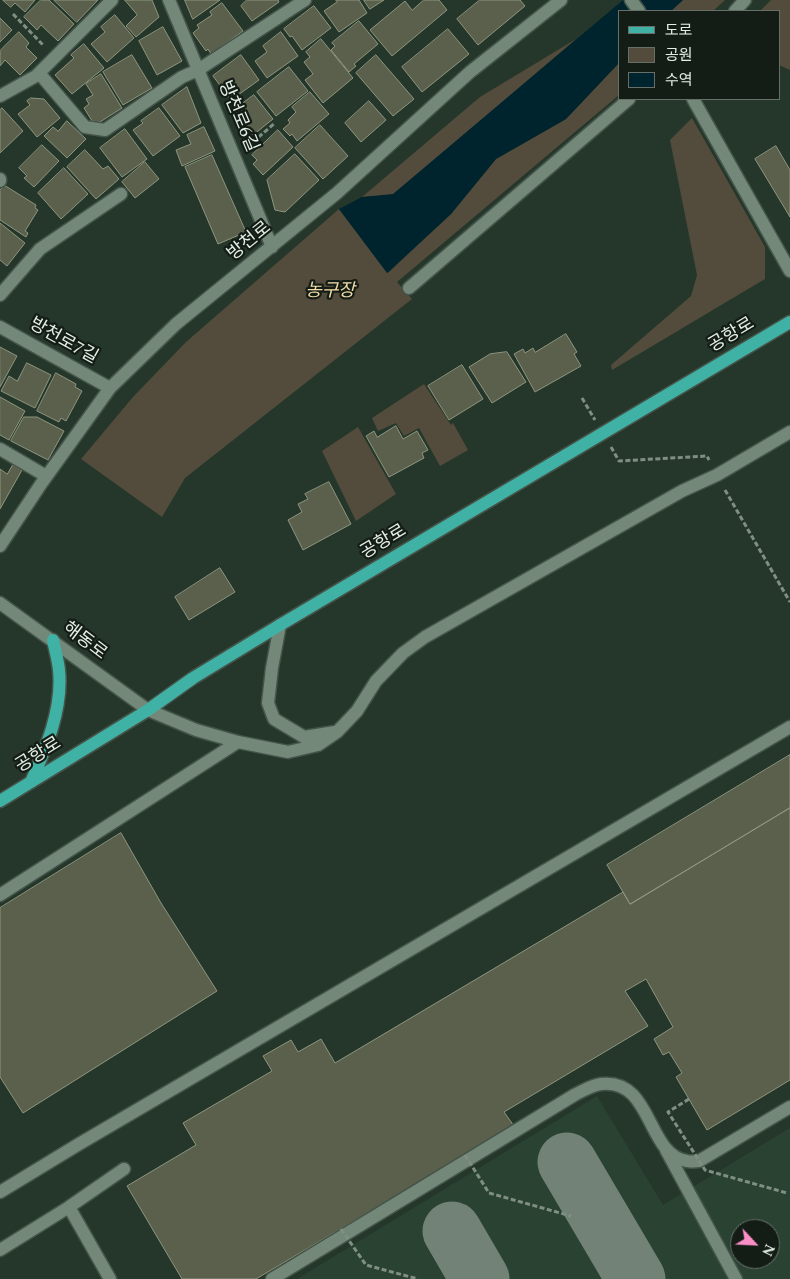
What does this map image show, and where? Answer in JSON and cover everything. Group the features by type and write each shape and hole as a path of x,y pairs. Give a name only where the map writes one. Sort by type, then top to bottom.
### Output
{"main road":[{"name":"공항로","path":"0,801 148,710 193,678 280,625 790,322"},
{"path":"31,782 46,747 56,713 59,671 52,640"}],"street":[{"path":"0,96 39,73 112,0"},
{"name":"방천로6길","path":"169,0 272,247"},
{"path":"39,73 85,127 105,130 182,77 198,70 304,0"},
{"name":"방천로","path":"0,546 46,476 110,388 176,324 337,193 470,72 560,0"},
{"path":"736,10 745,0"},
{"path":"409,288 628,100"},
{"path":"694,100 790,271"},
{"path":"0,295 40,249 121,194"},
{"name":"방천로7길","path":"0,327 110,388"},
{"name":"해동로","path":"0,603 148,710 196,730 238,742 288,752 318,745 337,732 357,711 376,681 402,653 425,637 682,492 717,475 790,432"},
{"path":"0,449 46,476"},
{"path":"280,625 268,703 274,719 304,737 337,732"},
{"path":"0,1192 790,727"},
{"path":"0,895 238,742"},
{"path":"272,1279 576,1094 599,1084 616,1083 635,1095 663,1144 675,1156 687,1161 699,1161 790,1107"},
{"path":"659,1137 736,1279"},
{"path":"0,1250 69,1207 124,1169"},
{"path":"69,1207 110,1279"}],"path":[{"path":"13,14 54,58"},
{"path":"235,157 275,123"},
{"path":"689,1099 668,1112 705,1170 787,1193"},
{"path":"465,1155 489,1193 572,1216"},
{"path":"341,1229 366,1265 418,1279"}],"shaded area":[{"path":"597,1096 663,1205 790,1128 790,1279 297,1279"}],"green space":[{"path":"683,0 725,0 714,10 672,10"},
{"path":"771,0 790,0 790,70 780,65 780,10 761,10"},
{"path":"576,39 393,195 362,197 480,97"},
{"name":"농구장","path":"618,64 618,96 397,282 412,299 185,478 162,517 81,459 133,397 186,342 339,209 388,273 451,214 496,159 566,119"},
{"path":"692,118 765,247 765,279 612,370 611,365 691,296 697,275 670,140"},
{"path":"424,384 451,425 453,423 468,450 440,466 419,428 404,436 396,423 378,431 372,418"},
{"path":"358,427 396,494 356,521 322,451"}],"water":[{"path":"623,0 683,0 672,10 618,10 618,64 566,119 496,159 451,214 387,273 339,209 362,197 393,194"}],"building":[{"path":"3,0 35,0 25,12 15,3 11,7"},
{"path":"41,0 49,0 74,24 58,41 41,25 37,30 24,17"},
{"path":"54,0 98,0 77,22"},
{"path":"125,0 152,0 159,17 136,37 126,26 137,15"},
{"path":"185,0 220,0 193,19"},
{"path":"247,0 278,0 279,2 252,21 241,6"},
{"path":"336,0 359,0 367,13 339,32 324,11 337,2"},
{"path":"364,0 384,0 370,9"},
{"path":"424,0 439,0 447,10 392,56 370,30 405,1 412,10"},
{"path":"480,0 520,0 525,6 478,45 457,19"},
{"path":"222,3 243,31 211,54 208,49 206,51 193,33 199,28 197,25 212,15 210,12"},
{"path":"314,6 331,28 302,50 292,36 290,37 284,29"},
{"path":"115,15 134,38 107,62 91,44 105,32 101,27"},
{"path":"0,18 12,30 0,42"},
{"path":"359,21 378,44 354,64 356,66 349,72 331,50 335,46 332,43"},
{"path":"163,27 182,61 157,75 139,41"},
{"path":"448,29 469,54 422,92 402,67"},
{"path":"19,32 29,43 26,47 37,58 20,75 5,60 0,66 0,51"},
{"path":"281,32 298,56 267,78 255,61 267,52 263,46"},
{"path":"321,39 353,78 323,103 305,80 313,74 304,62 310,57 306,52"},
{"path":"84,44 104,68 72,94 55,75 74,58 71,55"},
{"path":"132,55 152,88 123,105 103,72"},
{"path":"241,55 259,80 231,100 213,76"},
{"path":"376,55 414,99 393,116 356,73"},
{"path":"289,67 308,91 276,116 257,92"},
{"path":"101,74 122,108 100,122 92,121 84,108 89,104 86,99 93,95 86,84"},
{"path":"187,87 201,123 183,133 162,105"},
{"path":"310,92 329,114 297,141 292,134 290,136 283,129 290,123 288,120 296,112 292,107"},
{"path":"254,95 273,119 253,135 238,116 246,110 242,104"},
{"path":"31,98 44,99 60,118 37,137 18,114 30,105 27,101"},
{"path":"369,101 386,120 361,142 345,123"},
{"path":"2,108 23,131 0,153 0,111"},
{"path":"159,108 180,136 153,156 133,130 143,123 141,121"},
{"path":"67,121 86,139 67,158 44,136 53,127 58,131"},
{"path":"320,125 348,156 323,179 295,148"},
{"path":"204,127 215,151 182,166 176,150 191,144 187,135"},
{"path":"125,129 147,159 122,177 100,148"},
{"path":"278,130 293,147 263,175 253,164 257,160 252,155"},
{"path":"42,145 59,161 34,187 24,178 27,176 19,168"},
{"path":"776,146 790,170 790,217 755,159"},
{"path":"85,150 103,169 108,166 119,179 96,199 67,167"},
{"path":"295,154 319,180 285,212 275,210 267,180"},
{"path":"212,155 246,232 218,244 185,167"},
{"path":"145,162 159,179 135,198 122,182"},
{"path":"64,168 88,194 61,219 38,193"},
{"path":"4,185 36,205 35,208 38,210 25,231 28,233 26,237 0,220 0,191"},
{"path":"0,223 25,243 7,266 0,260"},
{"path":"566,334 577,352 574,354 581,366 535,392 514,354 523,349 525,353 533,348 535,352"},
{"path":"0,347 17,356 0,387"},
{"path":"507,352 526,382 492,403 469,367 490,354"},
{"path":"27,363 51,375 35,408 1,391 9,376 17,381"},
{"path":"462,365 483,399 449,420 428,386"},
{"path":"56,373 76,384 75,387 82,391 66,421 61,418 59,422 37,411"},
{"path":"0,397 25,411 9,440 0,435"},
{"path":"24,417 37,417 64,431 48,460 11,441"},
{"path":"396,426 403,439 417,431 428,450 422,453 424,458 389,477 366,436 374,431 377,437"},
{"path":"13,465 22,470 0,509 0,469 7,474"},
{"path":"329,482 351,524 303,550 288,520 302,512 298,504 308,499 305,494"},
{"path":"220,568 235,592 189,620 175,597"},
{"path":"790,755 790,808 630,904 607,865"},
{"path":"790,808 790,1080 707,1130 676,1077 682,1073 669,1052 663,1055 654,1039 673,1027 646,979 625,991 648,1026 504,1112 514,1126 256,1279 182,1279 127,1186 196,1145 183,1123 272,1071 263,1056 291,1040 298,1052 321,1039 335,1063 623,892 630,904"},
{"path":"121,833 161,903 217,991 23,1113 0,1077 0,908"}],"taxiway":[{"path":"567,1162 636,1279"},
{"path":"452,1231 480,1279"}]}
